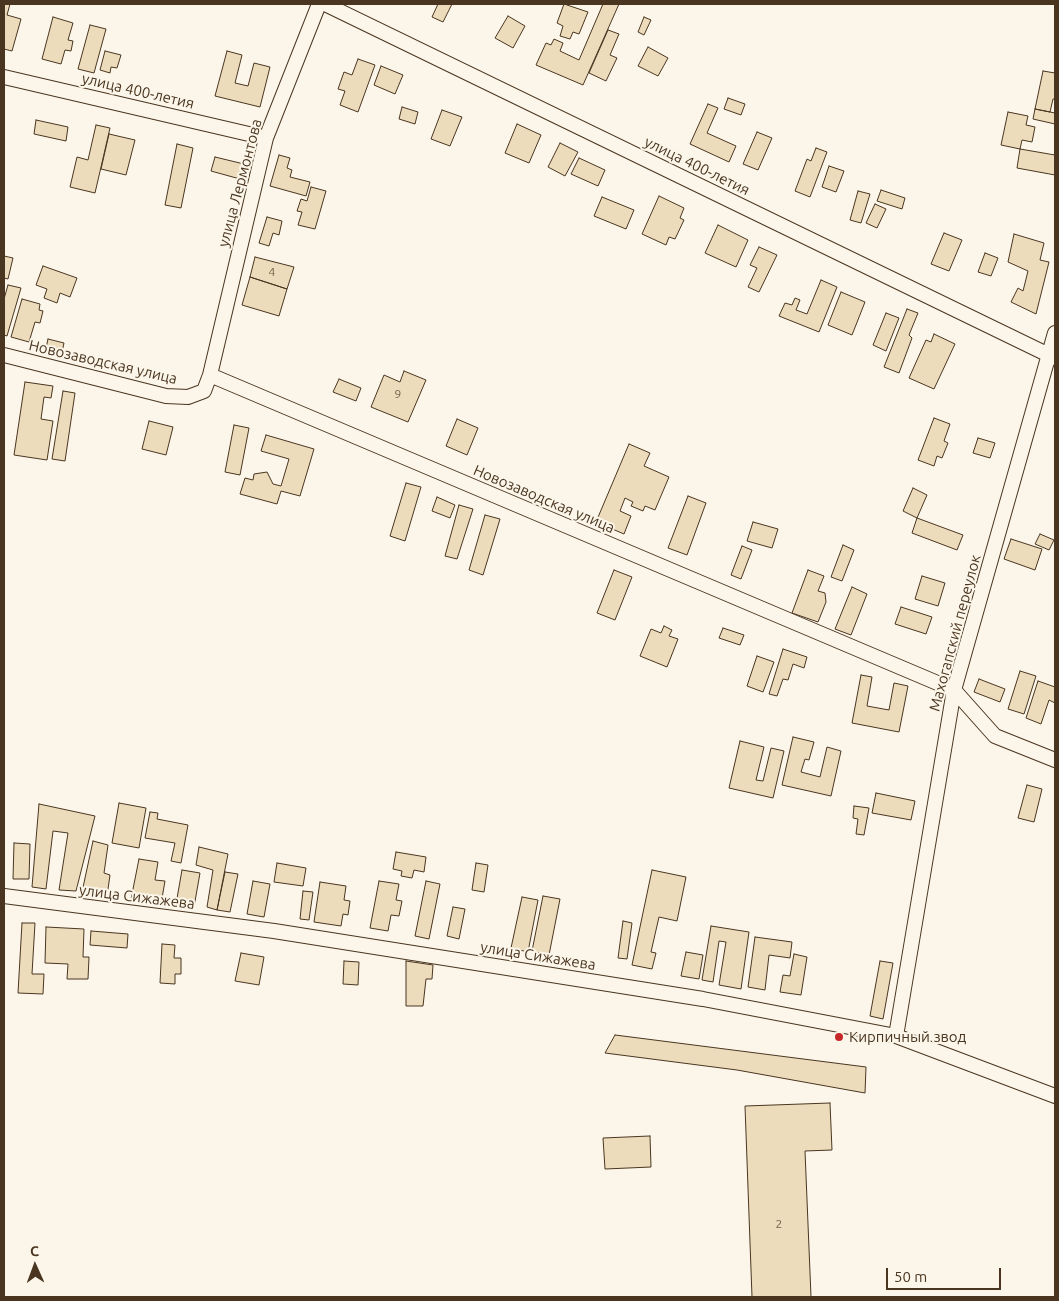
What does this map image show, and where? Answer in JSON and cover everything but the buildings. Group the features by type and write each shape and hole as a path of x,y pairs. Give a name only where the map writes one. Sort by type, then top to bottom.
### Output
{"street":[{"name":"улица Лермонтова","path":"210,375 266,138 319,4"},
{"name":"улица 400-летия","path":"325,4 1053,356"},
{"name":"улица 400-летия","path":"4,77 266,138"},
{"name":"Махогапский переулок","path":"896,1036 954,690 1053,356 1055,333"},
{"name":"Новозаводская улица","path":"4,355 166,396 188,397 204,392 210,375 954,690 995,736 1055,760"},
{"name":"улица Сижажева","path":"4,896 342,942 702,999 896,1036 1055,1096"}],"place":[{"name":"Кирпичный звод","path":"839,1037"}]}
